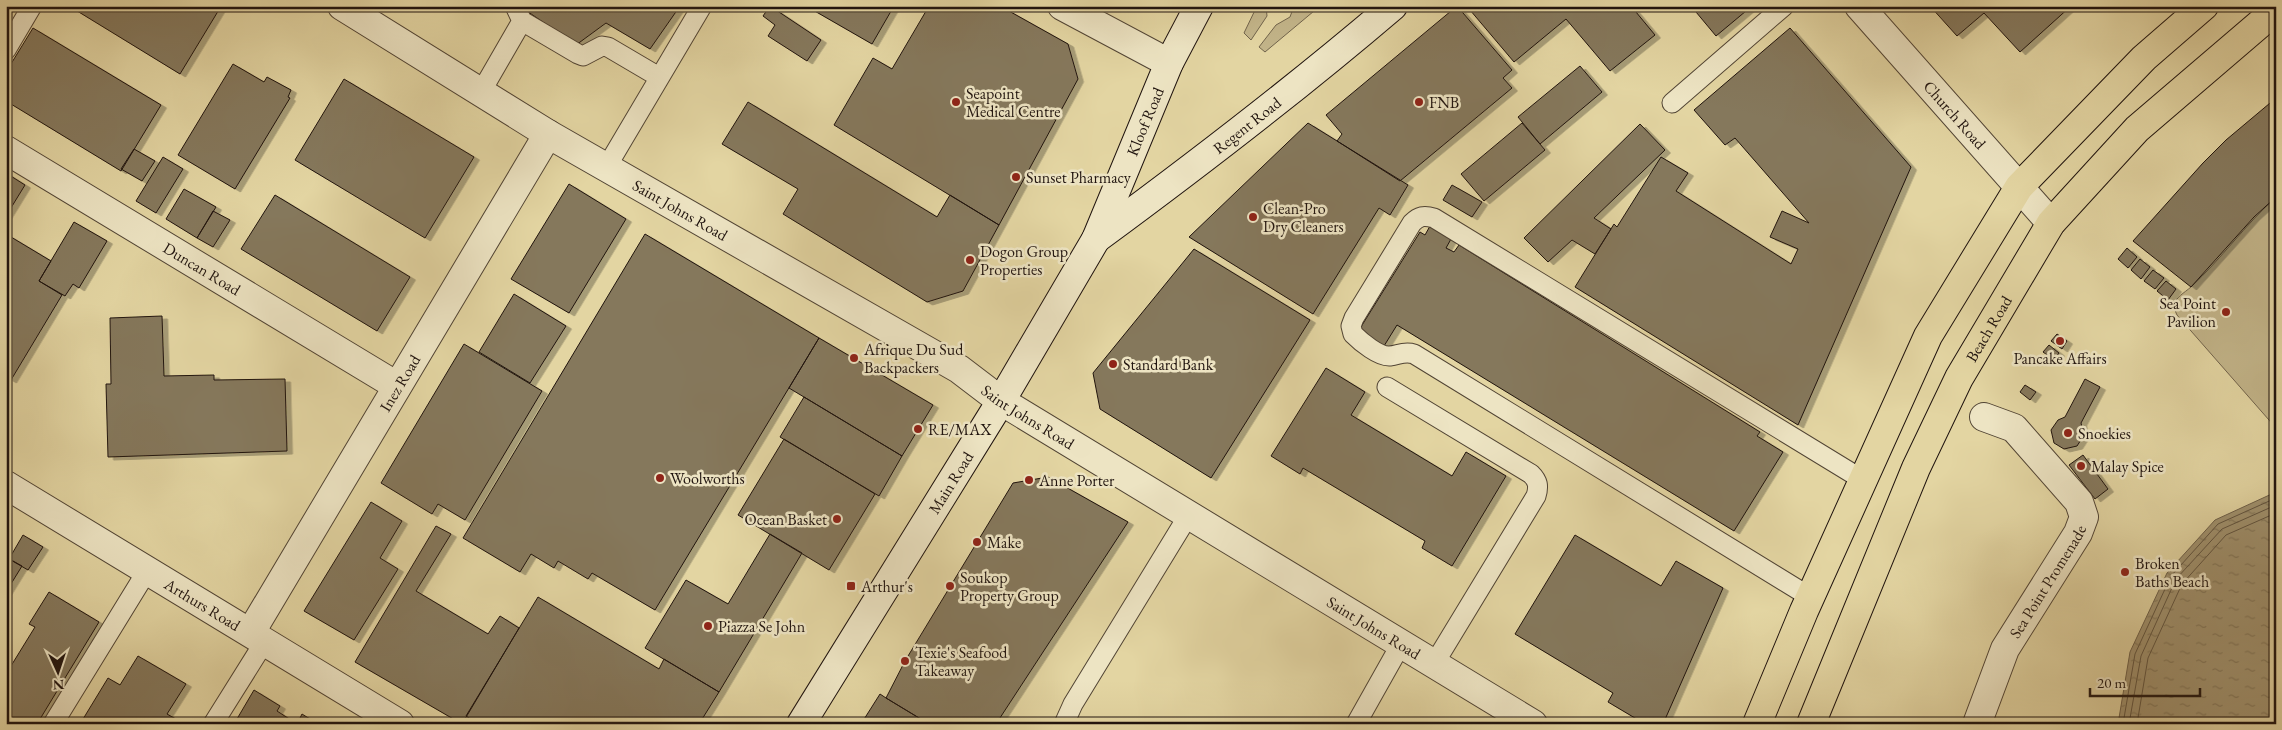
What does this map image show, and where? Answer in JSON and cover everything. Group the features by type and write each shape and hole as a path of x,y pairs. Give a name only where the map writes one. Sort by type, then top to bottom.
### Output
{"main road":[{"path":"1757,724 1810,597 1928,336 2019,187 2144,58 2204,6"},
{"name":"Beach Road","path":"1811,724 1916,468 1954,387 1986,329 2051,223 2137,129 2276,10"}],"street":[{"name":"Saint Johns Road","path":"342,6 548,134 959,369 1001,401 1434,664 1525,722"},
{"path":"1062,6 1168,63"},
{"name":"Kloof Road","path":"1096,239 1168,63 1199,6"},
{"name":"Regent Road","path":"1096,239 1208,157 1309,77 1393,6"},
{"name":"Church Road","path":"1859,6 2051,223"},
{"name":"Inez Road","path":"258,636 397,386 548,134"},
{"name":"Duncan Road","path":"6,150 397,386"},
{"name":"Main Road","path":"801,724 1001,401 1096,239"},
{"name":"Sea Point Promenade","path":"1977,724 2005,649 2078,533 2084,517 2079,502 2014,428 1984,417"},
{"name":"Arthurs Road","path":"6,485 258,636 400,724"}],"lane":[{"path":"6,50 32,6"},
{"path":"606,168 702,6"},
{"path":"1672,103 1784,6"},
{"path":"481,92 518,14 578,54 583,56 602,46 608,47 660,77"},
{"path":"1810,597 1414,354 1403,352 1390,356 1380,353 1353,334 1351,326 1354,318 1412,223 1418,218 1427,216 1434,218 1863,480"},
{"path":"1387,387 1531,474 1537,480 1539,488 1536,496 1434,664"},
{"path":"1064,724 1073,704 1188,516"},
{"path":"53,724 147,571"},
{"path":"213,724 258,636"},
{"path":"1356,724 1401,644"}],"shaded area":[{"path":"1257,6 1266,6 1267,16 1251,40 1244,33"},
{"path":"1294,6 1320,6 1265,52 1259,47 1276,25 1290,17"},
{"name":"Sea Point Pavilion","path":"2276,197 2276,428 2177,315 2173,306 2178,298 2202,276"}],"water":[{"path":"2276,492 2276,724 2118,724 2130,652 2167,573 2215,520"}],"building":[{"path":"69,6 216,6 220,8 180,74"},
{"path":"526,6 680,6 650,49 606,23 576,45 524,9"},
{"path":"770,6 821,40 807,61 768,36 775,25 763,16"},
{"path":"806,6 894,6 872,44"},
{"name":"Seapoint Medical Centre","path":"929,6 1000,6 1068,44 1078,79 999,225 834,125 873,58 892,69"},
{"name":"FNB","path":"1457,6 1512,70 1503,78 1512,88 1400,181 1337,141 1342,134 1326,115"},
{"path":"1474,6 1631,6 1655,35 1610,71 1566,19 1514,62 1470,10"},
{"path":"1691,6 1752,6 1716,36"},
{"path":"1930,6 2071,6 2020,52 1984,13 1957,36"},
{"path":"33,28 161,105 121,171 6,101 6,72"},
{"path":"1790,28 1911,167 1798,425 1575,287 1614,224 1617,227 1661,157 1688,173 1676,191 1791,264 1798,249 1770,237 1782,211 1809,223 1735,138 1725,145 1694,110"},
{"path":"233,64 264,82 267,77 291,90 288,97 290,98 235,189 178,155"},
{"path":"1580,66 1602,92 1540,144 1518,117"},
{"path":"344,79 474,157 425,238 295,160"},
{"path":"2276,98 2276,197 2254,217 2191,287 2133,241 2226,140"},
{"path":"748,102 937,217 950,195 999,225 963,291 927,302 783,214 798,189 722,144"},
{"path":"1308,123 1408,185 1390,215 1379,208 1313,314 1189,237"},
{"path":"1522,123 1545,150 1484,201 1461,174"},
{"path":"1640,124 1665,150 1594,218 1611,229 1595,254 1572,240 1548,262 1524,238"},
{"path":"134,149 155,161 142,181 121,169"},
{"path":"163,157 183,169 156,213 136,201"},
{"path":"6,173 25,185 6,216"},
{"path":"569,184 626,219 569,313 511,279"},
{"path":"1452,185 1482,202 1472,217 1443,200"},
{"path":"184,189 216,207 197,238 166,219"},
{"path":"275,195 410,277 377,331 241,249"},
{"path":"213,211 230,220 213,247 197,238"},
{"path":"74,222 107,241 79,288 73,284 65,296 39,281"},
{"path":"1430,226 1451,239 1446,248 1454,252 1459,245 1760,432 1757,436 1783,452 1734,531 1397,325 1384,346 1359,330 1420,232 1425,235"},
{"path":"6,234 51,261 39,281 62,295 11,380 6,377"},
{"path":"645,234 819,338 655,610 592,573 588,579 558,561 554,568 531,554 520,572 463,538"},
{"path":"2127,248 2137,257 2128,268 2118,259"},
{"path":"1194,249 1310,320 1211,478 1100,409 1093,373"},
{"path":"2140,259 2150,267 2141,279 2131,270"},
{"path":"2153,270 2164,278 2155,289 2144,281"},
{"path":"2166,281 2176,289 2168,300 2157,291"},
{"path":"514,294 566,326 530,383 479,352"},
{"path":"162,316 164,376 214,375 214,380 285,379 287,451 108,457 106,384 111,384 110,318"},
{"path":"2057,334 2067,341 2062,349 2051,341"},
{"path":"819,338 933,405 902,456 789,388"},
{"path":"464,344 542,391 465,520 438,504 432,514 381,483"},
{"path":"2049,345 2059,353 2054,360 2043,352"},
{"path":"1326,368 1365,392 1351,415 1452,476 1466,452 1506,476 1452,566 1422,548 1425,541 1303,468 1300,474 1271,456"},
{"path":"2085,379 2100,387 2081,423 2084,435 2077,446 2064,449 2054,443 2051,430 2058,420 2065,417"},
{"path":"2025,385 2036,392 2030,400 2020,392"},
{"path":"804,397 902,456 879,496 780,437"},
{"path":"784,439 875,494 829,570 738,515"},
{"path":"2083,455 2108,489 2095,499 2069,465"},
{"path":"1048,477 1128,522 996,724 929,724 886,698 905,661 1013,483"},
{"path":"371,502 402,521 380,558 398,569 354,640 304,611"},
{"path":"436,526 451,534 416,591 488,634 500,616 519,628 462,724 355,662"},
{"name":"Piazza Se John","path":"770,534 802,553 719,692 645,648 686,580 728,604"},
{"path":"23,535 43,547 28,570 9,559"},
{"path":"1575,535 1661,586 1676,561 1723,588 1663,724 1645,724 1608,702 1613,693 1515,634"},
{"path":"6,557 22,566 6,592"},
{"path":"49,592 99,622 37,724 6,724 6,674 35,627 29,624"},
{"path":"538,597 659,669 664,659 719,692 699,724 478,724 466,716"},
{"path":"138,656 186,684 167,714 181,722 180,724 80,724 108,678 120,685"},
{"path":"254,690 280,706 277,711 297,724 234,724"},
{"path":"880,694 886,698 929,724 861,724"},
{"path":"302,714 318,724 297,724"}],"place":[{"name":"Seapoint Medical Centre","path":"956,102"},
{"name":"FNB","path":"1419,102"},
{"name":"Sunset Pharmacy","path":"1016,177"},
{"name":"Clean-Pro Dry Cleaners","path":"1253,217"},
{"name":"Dogon Group Properties","path":"970,260"},
{"name":"Sea Point Pavilion","path":"2226,312"},
{"name":"Pancake Affairs","path":"2060,341"},
{"name":"Afrique Du Sud Backpackers","path":"854,358"},
{"name":"Standard Bank","path":"1113,364"},
{"name":"RE/MAX","path":"918,429"},
{"name":"Snoekies","path":"2068,433"},
{"name":"Malay Spice","path":"2081,466"},
{"name":"Woolworths","path":"660,478"},
{"name":"Anne Porter","path":"1029,480"},
{"name":"Ocean Basket","path":"837,519"},
{"name":"Make","path":"977,542"},
{"name":"Broken Baths Beach","path":"2125,572"},
{"name":"Arthur's","path":"851,586"},
{"name":"Soukop Property Group","path":"950,586"},
{"name":"Piazza Se John","path":"708,626"},
{"name":"Texie's Seafood Takeaway","path":"905,661"}]}
